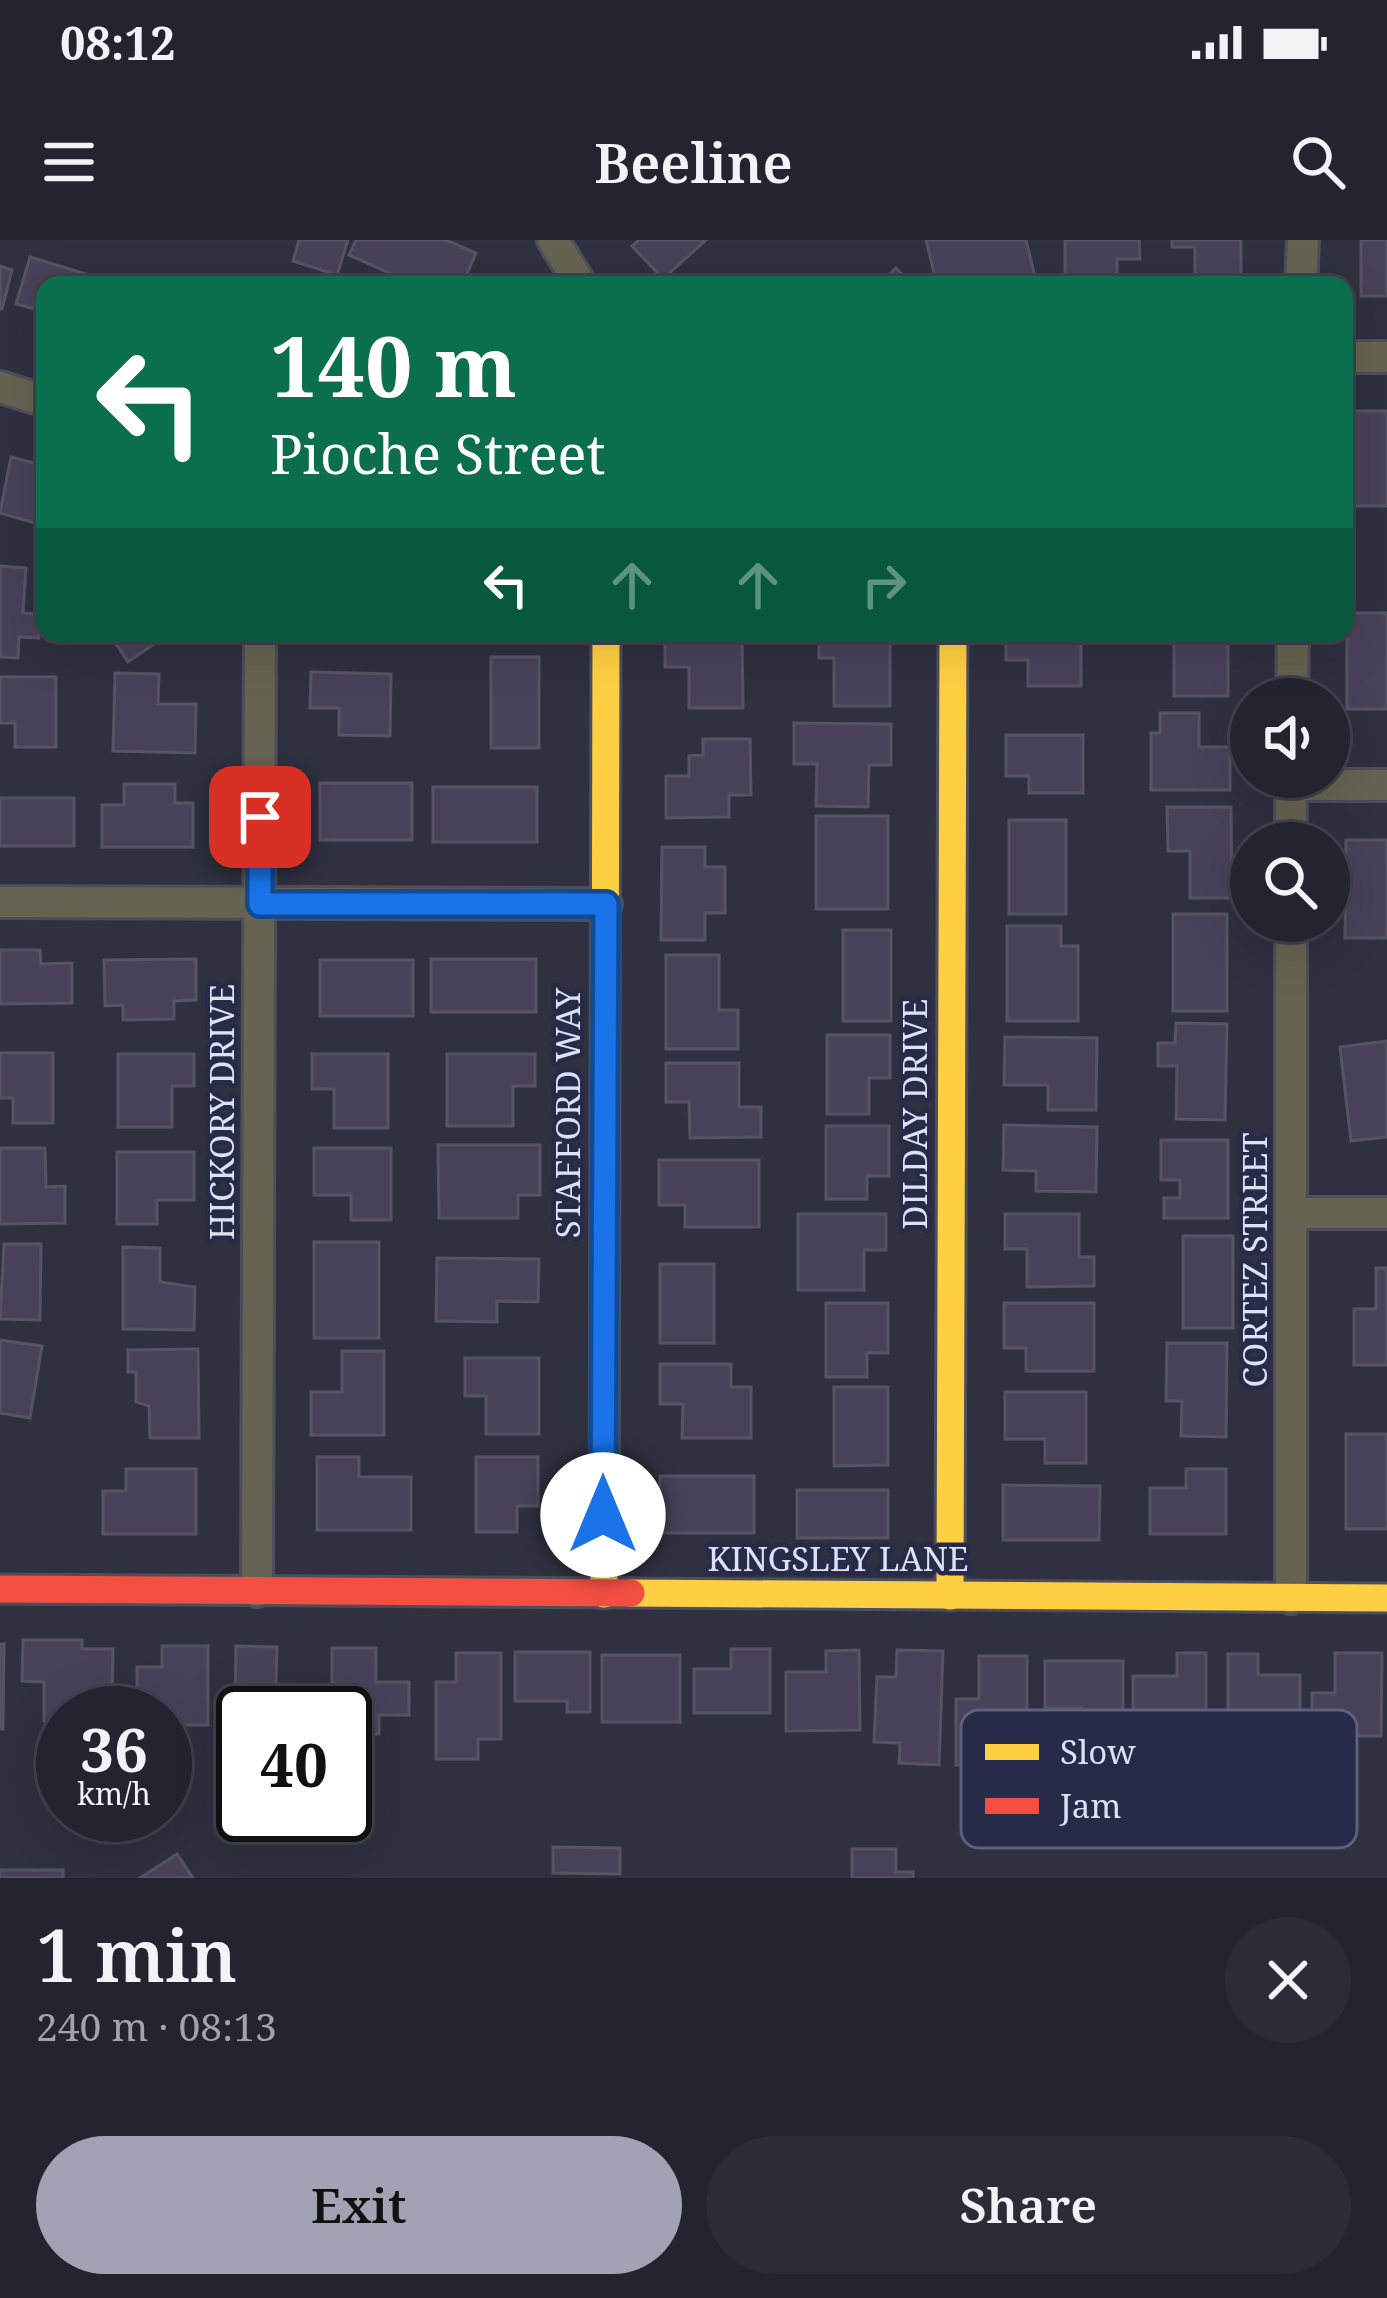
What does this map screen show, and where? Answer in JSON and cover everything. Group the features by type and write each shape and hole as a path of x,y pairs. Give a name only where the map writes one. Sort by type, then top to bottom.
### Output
{"street":[{"path":"553,240 575,276"},
{"path":"1301,276 1303,240"},
{"path":"1353,357 1387,357"},
{"path":"0,387 36,398"},
{"name":"HICKORY DRIVE","path":"256,1591 260,642"},
{"name":"STAFFORD WAY","path":"604,1594 606,642"},
{"name":"DILDAY DRIVE","path":"950,1596 953,642"},
{"path":"1292,678 1293,642"},
{"path":"1350,783 1387,785"},
{"path":"0,902 606,904"},
{"name":"CORTEZ STREET","path":"1291,942 1291,1598"},
{"path":"1291,1214 1387,1214"},
{"name":"KINGSLEY LANE","path":"0,1589 1387,1598"}],"building":[{"path":"299,240 348,240 337,275 293,261"},
{"path":"356,240 446,240 476,253 466,276 396,276 349,255"},
{"path":"639,240 706,240 666,276 660,276 632,246"},
{"path":"926,240 1026,240 1035,276 935,276"},
{"path":"1065,240 1139,240 1140,259 1117,259 1117,276 1065,276"},
{"path":"1172,240 1241,240 1241,276 1195,276 1195,247 1172,247"},
{"path":"1361,240 1387,240 1387,296 1361,296"},
{"path":"30,257 93,276 36,276 36,310 16,304"},
{"path":"0,266 12,270 2,309 0,309"},
{"path":"1353,411 1387,411 1387,506 1353,506"},
{"path":"11,457 36,464 36,523 0,513"},
{"path":"0,566 26,568 23,613 36,614 36,638 19,637 18,658 0,657"},
{"path":"1353,613 1387,613 1387,709 1350,709 1347,642 1353,642"},
{"path":"115,642 157,642 128,662"},
{"path":"665,642 742,642 743,708 689,708 689,667 665,667"},
{"path":"819,642 890,642 890,706 834,706 834,658 819,658"},
{"path":"1006,642 1081,642 1081,686 1028,686 1028,660 1006,660"},
{"path":"1174,642 1228,642 1228,696 1174,696"},
{"path":"491,657 539,657 539,748 491,748"},
{"path":"311,672 391,674 390,736 339,735 339,708 310,708"},
{"path":"115,673 159,674 158,704 196,704 195,753 113,751"},
{"path":"0,677 56,677 56,747 15,747 15,723 0,723"},
{"path":"1160,713 1199,713 1199,747 1230,747 1230,790 1151,790 1151,733 1160,733"},
{"path":"794,723 891,724 891,765 869,765 868,807 816,806 817,764 794,764"},
{"path":"1006,735 1083,735 1083,793 1029,793 1029,776 1006,776"},
{"path":"703,739 750,739 751,795 729,795 729,817 666,818 666,776 689,776 689,756 703,755"},
{"path":"320,783 412,783 412,840 320,840"},
{"path":"124,784 175,784 175,803 193,803 193,847 102,847 102,805 124,805"},
{"path":"433,787 537,787 537,842 433,842"},
{"path":"0,798 74,798 74,846 0,846"},
{"path":"1167,807 1231,807 1230,898 1190,898 1190,851 1168,851"},
{"path":"816,816 888,816 888,909 816,909"},
{"path":"1009,820 1066,820 1066,914 1009,914"},
{"path":"1350,840 1387,840 1387,938 1350,938"},
{"path":"662,847 705,847 705,867 725,867 725,913 705,913 705,940 661,940"},
{"path":"1173,914 1227,914 1227,1011 1173,1011"},
{"path":"1007,926 1061,926 1061,946 1078,946 1078,1021 1007,1021"},
{"path":"843,930 891,930 891,1021 843,1021"},
{"path":"0,950 40,950 41,964 72,963 72,1003 0,1004"},
{"path":"666,955 719,955 719,1010 738,1010 738,1049 666,1049"},
{"path":"196,959 196,1000 174,1001 174,1019 123,1020 123,1005 105,1006 104,960"},
{"path":"431,959 536,959 536,1012 431,1012"},
{"path":"320,960 413,960 413,1016 320,1016"},
{"path":"1176,1023 1227,1024 1225,1120 1176,1119 1177,1066 1158,1066 1158,1043 1175,1043"},
{"path":"827,1035 890,1035 890,1078 869,1078 869,1114 827,1114"},
{"path":"1005,1037 1097,1038 1096,1110 1048,1110 1048,1085 1004,1085"},
{"path":"1387,1041 1387,1137 1351,1141 1340,1047"},
{"path":"0,1053 53,1053 53,1123 13,1123 13,1098 0,1098"},
{"path":"118,1054 194,1054 194,1086 172,1086 172,1127 118,1127"},
{"path":"312,1054 388,1054 388,1128 334,1128 334,1089 312,1089"},
{"path":"447,1054 535,1054 535,1086 513,1086 513,1126 447,1126"},
{"path":"666,1063 739,1063 739,1107 761,1107 761,1137 690,1138 689,1102 666,1102"},
{"path":"1004,1125 1097,1127 1096,1192 1036,1191 1036,1171 1003,1170"},
{"path":"826,1126 889,1126 889,1176 867,1176 867,1199 826,1199"},
{"path":"1161,1140 1228,1140 1228,1218 1164,1218 1164,1198 1180,1198 1180,1180 1161,1180"},
{"path":"438,1145 540,1145 540,1195 518,1195 518,1218 439,1218"},
{"path":"0,1148 45,1148 46,1187 65,1186 65,1223 0,1224"},
{"path":"314,1148 391,1148 391,1220 351,1220 351,1195 314,1195"},
{"path":"117,1152 194,1152 194,1200 157,1200 157,1224 117,1224"},
{"path":"659,1160 759,1160 759,1227 685,1227 685,1205 659,1205"},
{"path":"798,1214 886,1214 886,1250 864,1250 864,1290 798,1290"},
{"path":"1005,1214 1079,1214 1079,1257 1094,1257 1094,1286 1027,1287 1027,1249 1005,1249"},
{"path":"1183,1236 1233,1236 1233,1328 1183,1328"},
{"path":"314,1242 379,1242 379,1338 314,1338"},
{"path":"4,1244 41,1244 40,1320 0,1319"},
{"path":"123,1247 160,1248 160,1282 195,1287 194,1330 123,1329"},
{"path":"437,1258 539,1259 538,1302 497,1301 497,1322 436,1321"},
{"path":"660,1264 714,1264 714,1343 660,1343"},
{"path":"1376,1268 1387,1268 1387,1365 1354,1365 1354,1309 1376,1309"},
{"path":"826,1303 888,1303 888,1353 867,1353 867,1377 826,1377"},
{"path":"1004,1303 1094,1303 1094,1371 1026,1371 1026,1348 1004,1348"},
{"path":"0,1340 42,1346 30,1418 0,1413"},
{"path":"1167,1343 1227,1343 1226,1437 1181,1436 1182,1401 1166,1401"},
{"path":"198,1349 199,1438 150,1438 149,1406 136,1402 136,1372 128,1372 128,1350"},
{"path":"342,1351 384,1351 384,1435 311,1435 311,1392 342,1392"},
{"path":"465,1358 539,1358 539,1434 486,1434 486,1396 465,1396"},
{"path":"660,1364 731,1364 731,1387 751,1387 751,1438 682,1438 683,1404 660,1404"},
{"path":"834,1387 888,1387 888,1465 834,1466"},
{"path":"1005,1392 1086,1392 1086,1463 1045,1463 1045,1439 1005,1439"},
{"path":"1346,1434 1387,1434 1387,1529 1346,1529"},
{"path":"317,1457 359,1457 359,1477 411,1477 411,1530 317,1530"},
{"path":"476,1457 538,1457 538,1506 517,1506 517,1532 476,1532"},
{"path":"126,1469 196,1469 196,1534 103,1534 103,1491 126,1491"},
{"path":"1186,1469 1226,1469 1226,1534 1150,1534 1150,1488 1186,1488"},
{"path":"660,1476 754,1476 754,1533 660,1533"},
{"path":"1003,1485 1100,1486 1099,1540 1003,1540"},
{"path":"797,1490 888,1490 888,1538 797,1538"},
{"path":"23,1640 82,1640 82,1649 113,1649 112,1686 44,1686 44,1682 22,1681"},
{"path":"0,1644 4,1644 3,1729 0,1729"},
{"path":"162,1646 208,1646 208,1725 192,1725 192,1686 137,1686 137,1667 162,1667"},
{"path":"236,1646 277,1647 276,1684 310,1685 310,1686 235,1686"},
{"path":"332,1648 376,1648 376,1682 409,1682 409,1715 379,1715 379,1734 372,1734 372,1686 332,1686"},
{"path":"731,1649 770,1649 770,1713 694,1713 694,1669 731,1669"},
{"path":"859,1650 860,1730 786,1731 786,1672 826,1672 826,1651"},
{"path":"897,1650 943,1651 939,1765 899,1763 900,1743 874,1742 877,1677 896,1677"},
{"path":"515,1652 590,1652 590,1712 567,1712 567,1701 515,1701"},
{"path":"456,1653 501,1653 501,1739 478,1739 478,1759 436,1759 436,1682 456,1682"},
{"path":"1177,1653 1206,1653 1206,1710 1133,1710 1133,1676 1177,1676"},
{"path":"1335,1653 1382,1653 1381,1736 1357,1736 1357,1710 1312,1710 1312,1693 1335,1693"},
{"path":"1228,1654 1258,1654 1258,1675 1300,1675 1300,1710 1228,1710"},
{"path":"602,1655 680,1655 680,1722 602,1722"},
{"path":"979,1656 1027,1656 1027,1710 961,1710 961,1765 956,1765 956,1699 979,1699"},
{"path":"1045,1661 1123,1661 1123,1710 1045,1708"},
{"path":"553,1847 620,1848 620,1874 553,1873"},
{"path":"852,1849 896,1849 896,1872 913,1872 913,1878 852,1878"},
{"path":"177,1854 193,1878 140,1878"},
{"path":"0,1870 63,1870 63,1878 0,1878"}],"traffic: slow":[{"path":"604,1594 606,642"},
{"path":"950,1596 953,642"},
{"path":"631,1593 1387,1598"}],"traffic: jam":[{"path":"0,1589 631,1593"}],"route":[{"path":"260,817 260,904 606,904 603,1515"}]}
